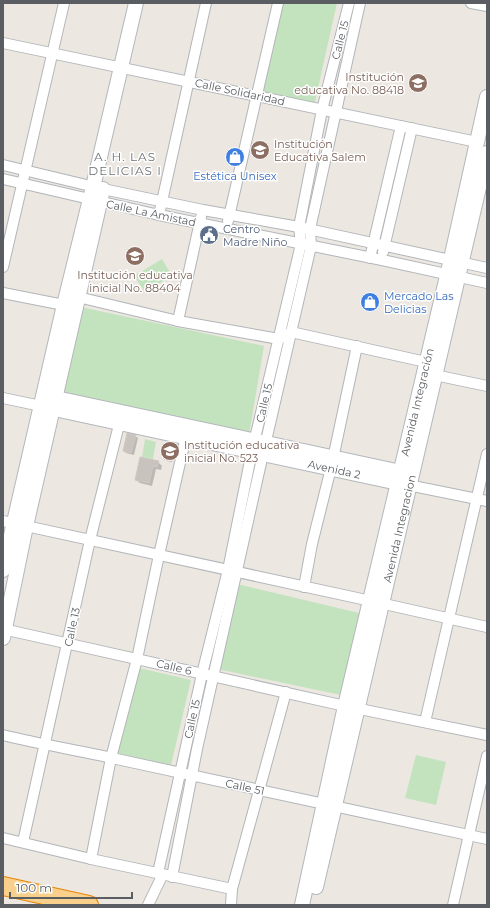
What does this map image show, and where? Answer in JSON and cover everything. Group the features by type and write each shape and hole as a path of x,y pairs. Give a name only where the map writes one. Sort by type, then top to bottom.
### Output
{"highway":[{"path":"3,886 89,905"}],"main road":[{"path":"3,570 14,524 50,404 136,3"},
{"name":"Avenida Integración","path":"330,805 377,602 403,480 453,276 481,138 487,97"},
{"path":"456,261 487,153"},
{"name":"Avenida 2","path":"50,404 121,417 403,480"},
{"path":"4,632 14,524"},
{"path":"302,905 330,805"},
{"path":"312,905 330,805"}],"street":[{"path":"3,267 64,3"},
{"path":"159,215 206,3"},
{"path":"227,228 278,3"},
{"name":"Calle 15","path":"164,874 180,774 202,674 232,571 259,447 279,339 306,245 299,227 322,110 349,3"},
{"path":"259,447 291,332 306,245 360,3"},
{"path":"471,3 487,6"},
{"name":"Calle Solidaridad","path":"3,42 401,126 481,138"},
{"path":"370,258 401,126"},
{"path":"382,260 412,128"},
{"name":"Calle La Amistad","path":"3,165 25,170 159,215 382,260 487,283"},
{"name":"Calle La Amistad","path":"3,179 96,194 162,201 203,210 310,229 487,268"},
{"path":"178,321 203,210"},
{"path":"3,293 72,303 279,339 291,332 357,346 429,370 487,386"},
{"path":"304,587 312,544 332,463 357,346"},
{"path":"3,398 50,404"},
{"name":"Calle 13","path":"24,842 90,540 121,417"},
{"path":"91,859 111,758 137,659 187,432"},
{"path":"425,722 487,454"},
{"name":"Avenida 2","path":"403,480 476,500 487,501"},
{"path":"14,524 487,627"},
{"path":"148,905 164,874 192,777 214,676 232,571"},
{"name":"Calle 6","path":"4,632 68,643 352,707 487,735"},
{"path":"231,905 232,889 286,692"},
{"name":"Calle 51","path":"3,735 192,777 487,839"},
{"path":"453,905 487,756"},
{"path":"3,838 91,859 232,889"}],"green space":[{"path":"278,3 337,3 314,106 257,94"},
{"path":"162,259 172,276 145,292 134,276"},
{"path":"76,306 264,346 249,435 58,392"},
{"path":"145,439 156,442 153,459 142,457"},
{"path":"237,584 359,613 341,695 217,669"},
{"path":"139,668 191,680 171,765 117,753"},
{"path":"416,755 446,762 436,805 405,798"}],"building":[{"path":"127,433 136,435 131,453 123,451"},
{"path":"167,444 174,446 170,460 164,459"},
{"path":"140,457 159,461 157,467 153,466 149,483 135,480"}],"place":[{"name":"Institución educativa No. 88418","path":"418,83"},
{"name":"Institución Educativa Salem","path":"260,150"},
{"name":"Estética Unisex","path":"235,157"},
{"name":"Centro Madre Niño","path":"209,235"},
{"name":"Institución educativa inicial No. 88404","path":"135,256"},
{"name":"Mercado Las Delicias","path":"370,302"},
{"name":"Institución educativa inicial No. 523","path":"170,451"}],"district":[{"name":"A. H. LAS DELICIAS I","path":"125,163"}]}
